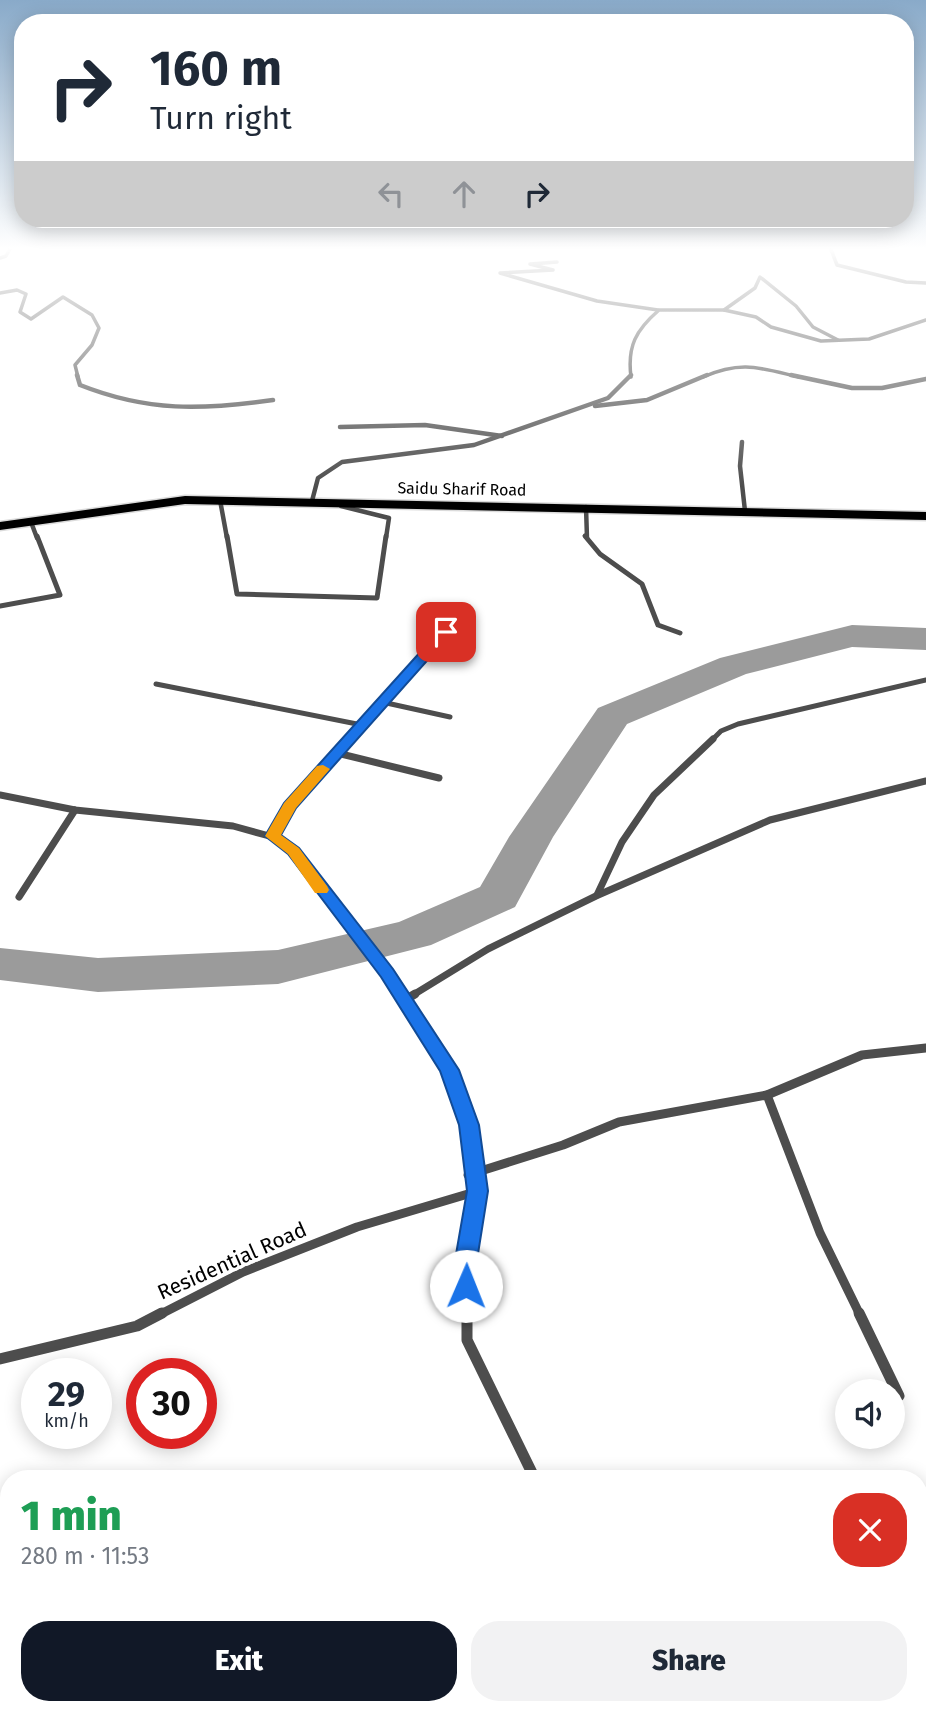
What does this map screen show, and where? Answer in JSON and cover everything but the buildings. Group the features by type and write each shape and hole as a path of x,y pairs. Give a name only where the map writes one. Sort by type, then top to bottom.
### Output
{"main road":[{"name":"Saidu Sharif Road","path":"0,526 185,500 926,516"}],"street":[{"path":"98,327 92,345 75,365 80,385 112,400 158,408 220,407 273,400"},
{"path":"312,502 318,478 342,462 474,445 608,398 631,377 627,358 630,340 643,327"},
{"path":"771,327 821,341 869,339 905,327"},
{"path":"813,327 832,334 838,340"},
{"path":"584,408 647,400 726,367 750,366 852,388 882,388 926,379"},
{"path":"340,427 425,425 503,436"},
{"path":"742,442 740,466 745,511"},
{"path":"220,500 237,594 377,598 389,518 327,502"},
{"path":"586,507 585,536 600,554 642,584 658,625 680,633"},
{"path":"0,606 60,595 31,522"},
{"path":"273,836 289,806 446,632"},
{"path":"596,895 622,842 654,796 721,731 738,724 926,680"},
{"path":"156,684 362,725"},
{"path":"383,702 450,717"},
{"path":"337,753 439,778"},
{"path":"405,1000 488,949 596,895 770,820 926,781"},
{"path":"0,795 75,810 233,826 273,836 293,851 387,973 450,1070 469,1125 471,1174 478,1191 466,1260 467,1340 531,1470"},
{"path":"19,897 75,810"},
{"path":"471,1174 564,1145 619,1122 767,1095 862,1055 926,1048"},
{"path":"767,1095 820,1233 891,1379"},
{"name":"Residential Road","path":"0,1359 137,1326 243,1272 357,1227 478,1191"}],"waterway":[{"path":"0,964 98,975 278,967 414,934 498,897 531,837 612,716 733,666 852,636 926,639"}],"slow traffic":[{"path":"321,890 293,851 273,836 289,806 323,769"}],"route":[{"path":"446,632 289,806 273,836 293,851 387,973 450,1070 469,1125 478,1191 466,1260 466,1286"}]}
